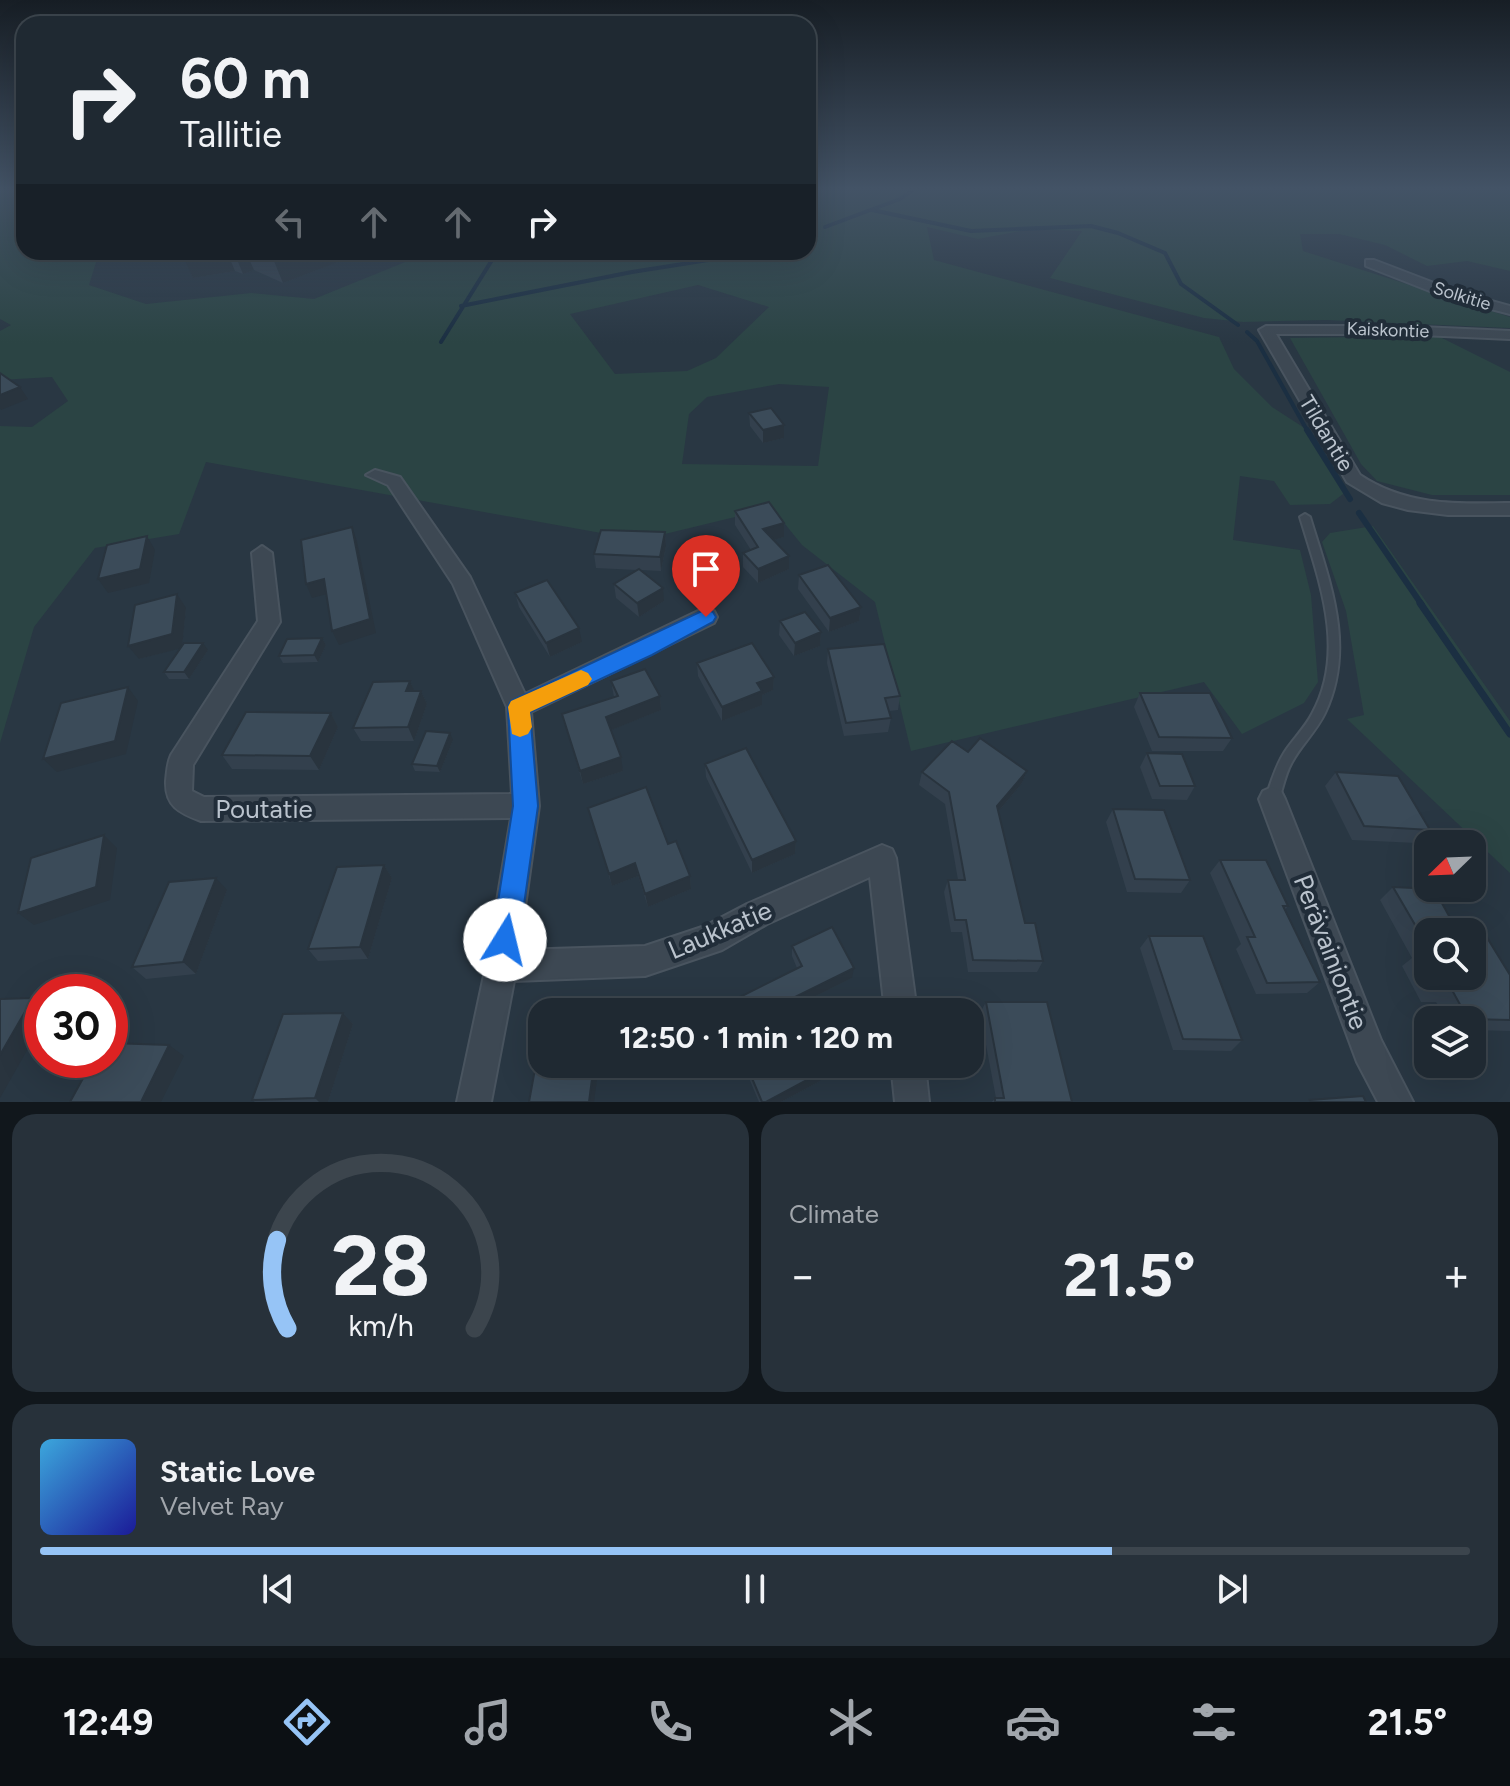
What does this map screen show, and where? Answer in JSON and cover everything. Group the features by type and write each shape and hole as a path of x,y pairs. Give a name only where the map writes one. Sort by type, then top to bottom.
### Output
{"street":[{"name":"Solkitie","path":"1370,263 1450,294 1510,310"},
{"name":"Kaiskontie","path":"1266,330 1358,329 1510,335"},
{"name":"Tildantie","path":"1266,330 1353,478 1362,485 1392,500 1413,506 1510,509"},
{"path":"375,475 394,481 463,582 519,707 526,806 501,966 474,1102"},
{"name":"Poutatie","path":"262,553 269,622 180,763 179,797 201,809 526,806"},
{"path":"519,707 706,617"},
{"name":"Perävainiontie","path":"1272,799 1369,1050 1396,1102"},
{"name":"Laukkatie","path":"501,966 645,961 711,939 757,914 882,858 899,998"},
{"path":"909,1078 912,1102"}],"lane":[{"path":"1272,799 1286,761 1320,713 1331,683 1335,625 1327,585 1305,517"}],"green space":[{"path":"0,239 16,239 16,260 97,260 89,285 146,304 251,293 314,299 410,260 816,260 816,239 930,239 934,260 1219,337 1234,369 1272,407 1306,429 1347,491 1330,504 1290,505 1274,481 1240,476 1233,540 1300,550 1311,595 1318,682 1304,703 1242,734 1204,682 911,751 875,602 802,545 772,508 640,540 206,462 179,534 95,548 34,627 0,743 0,426 32,427 68,401 52,377 0,380 0,331 11,325 0,319","holes":["698,285 769,307 716,358 687,371 615,374 570,314","779,384 829,387 818,466 682,464 689,414 707,397"]},
{"path":"1076,239 1301,239 1303,251 1510,317 1510,328 1326,320 1243,322 1204,318 1050,278"},
{"path":"1362,239 1510,239 1510,271 1467,261 1427,266 1385,245"},
{"path":"1438,336 1510,372 1510,495 1432,495 1377,481 1361,464 1290,338"},
{"path":"1373,526 1510,721 1510,873 1486,850 1486,830 1464,830 1347,719 1364,715 1346,611 1322,542 1330,533"}],"building":[{"path":"0,373 20,387 0,395"},
{"path":"771,408 784,425 763,430 749,413"},
{"path":"769,502 784,523 763,529 789,556 758,569 743,553 758,547 735,511"},
{"path":"352,527 370,619 332,631 324,579 306,584 301,540"},
{"path":"601,530 665,532 660,557 594,554"},
{"path":"147,536 140,569 98,579 107,545"},
{"path":"828,565 861,607 830,618 799,575"},
{"path":"639,569 663,588 637,603 614,584"},
{"path":"547,580 579,628 546,643 515,593"},
{"path":"177,594 172,634 128,646 135,605"},
{"path":"805,612 821,632 795,643 780,621"},
{"path":"322,638 314,655 279,656 287,639"},
{"path":"184,643 203,643 184,672 164,672"},
{"path":"752,643 774,677 757,683 762,691 722,707 697,663"},
{"path":"884,644 900,696 885,698 891,718 846,723 828,649"},
{"path":"645,669 660,696 606,717 621,757 580,771 562,714 618,696 611,681"},
{"path":"410,681 406,691 421,691 408,727 353,728 373,682"},
{"path":"128,687 115,741 43,759 61,703"},
{"path":"1140,693 1210,693 1232,738 1159,737"},
{"path":"246,712 331,713 310,756 222,755"},
{"path":"426,731 450,733 437,766 412,764"},
{"path":"980,738 1027,771 997,806 1025,923 1035,923 1043,961 973,960 966,920 955,920 948,880 965,880 949,792 922,772 952,741 968,752"},
{"path":"746,748 796,841 752,860 705,764"},
{"path":"1147,753 1182,754 1195,786 1160,786"},
{"path":"1336,772 1398,776 1430,830 1364,826"},
{"path":"646,787 668,844 676,841 690,876 645,894 635,863 609,874 588,808"},
{"path":"1113,809 1164,810 1190,880 1135,879"},
{"path":"104,835 96,887 18,913 31,858"},
{"path":"1220,860 1266,860 1288,906 1283,906 1320,982 1267,983 1247,937 1255,937"},
{"path":"384,865 360,947 308,949 337,867"},
{"path":"216,878 183,962 132,967 169,882"},
{"path":"1393,887 1414,888 1414,902 1441,902 1450,918 1414,918 1414,923"},
{"path":"832,927 854,968 793,998 738,998 802,966 792,946"},
{"path":"1149,936 1203,936 1242,1040 1183,1039"},
{"path":"1486,936 1510,975 1510,1020 1486,1019 1486,1006 1461,1006 1452,990 1486,990"},
{"path":"24,998 24,1014 0,1055 0,999"},
{"path":"986,1002 1047,1002 1072,1102 995,1102 995,1098 1004,1098"},
{"path":"343,1013 315,1098 252,1100 283,1014"},
{"path":"128,1044 169,1045 141,1102 70,1102 83,1078 128,1078"},
{"path":"533,1078 592,1078 589,1102 529,1102"},
{"path":"752,1078 811,1078 766,1102 762,1102"},
{"path":"1363,1096 1366,1102 1310,1100"}],"waterway":[{"path":"1133,239 1165,253 1181,284 1238,325"},
{"path":"464,305 492,260"},
{"path":"464,305 708,260"},
{"path":"441,342 464,305"},
{"path":"1247,332 1257,341 1308,432"},
{"path":"1307,430 1350,499"},
{"path":"1359,513 1422,605"},
{"path":"1420,603 1510,734"}],"slow traffic":[{"path":"520,727 519,707 581,679"}],"route":[{"path":"505,940 526,806 519,707 706,617"}]}
